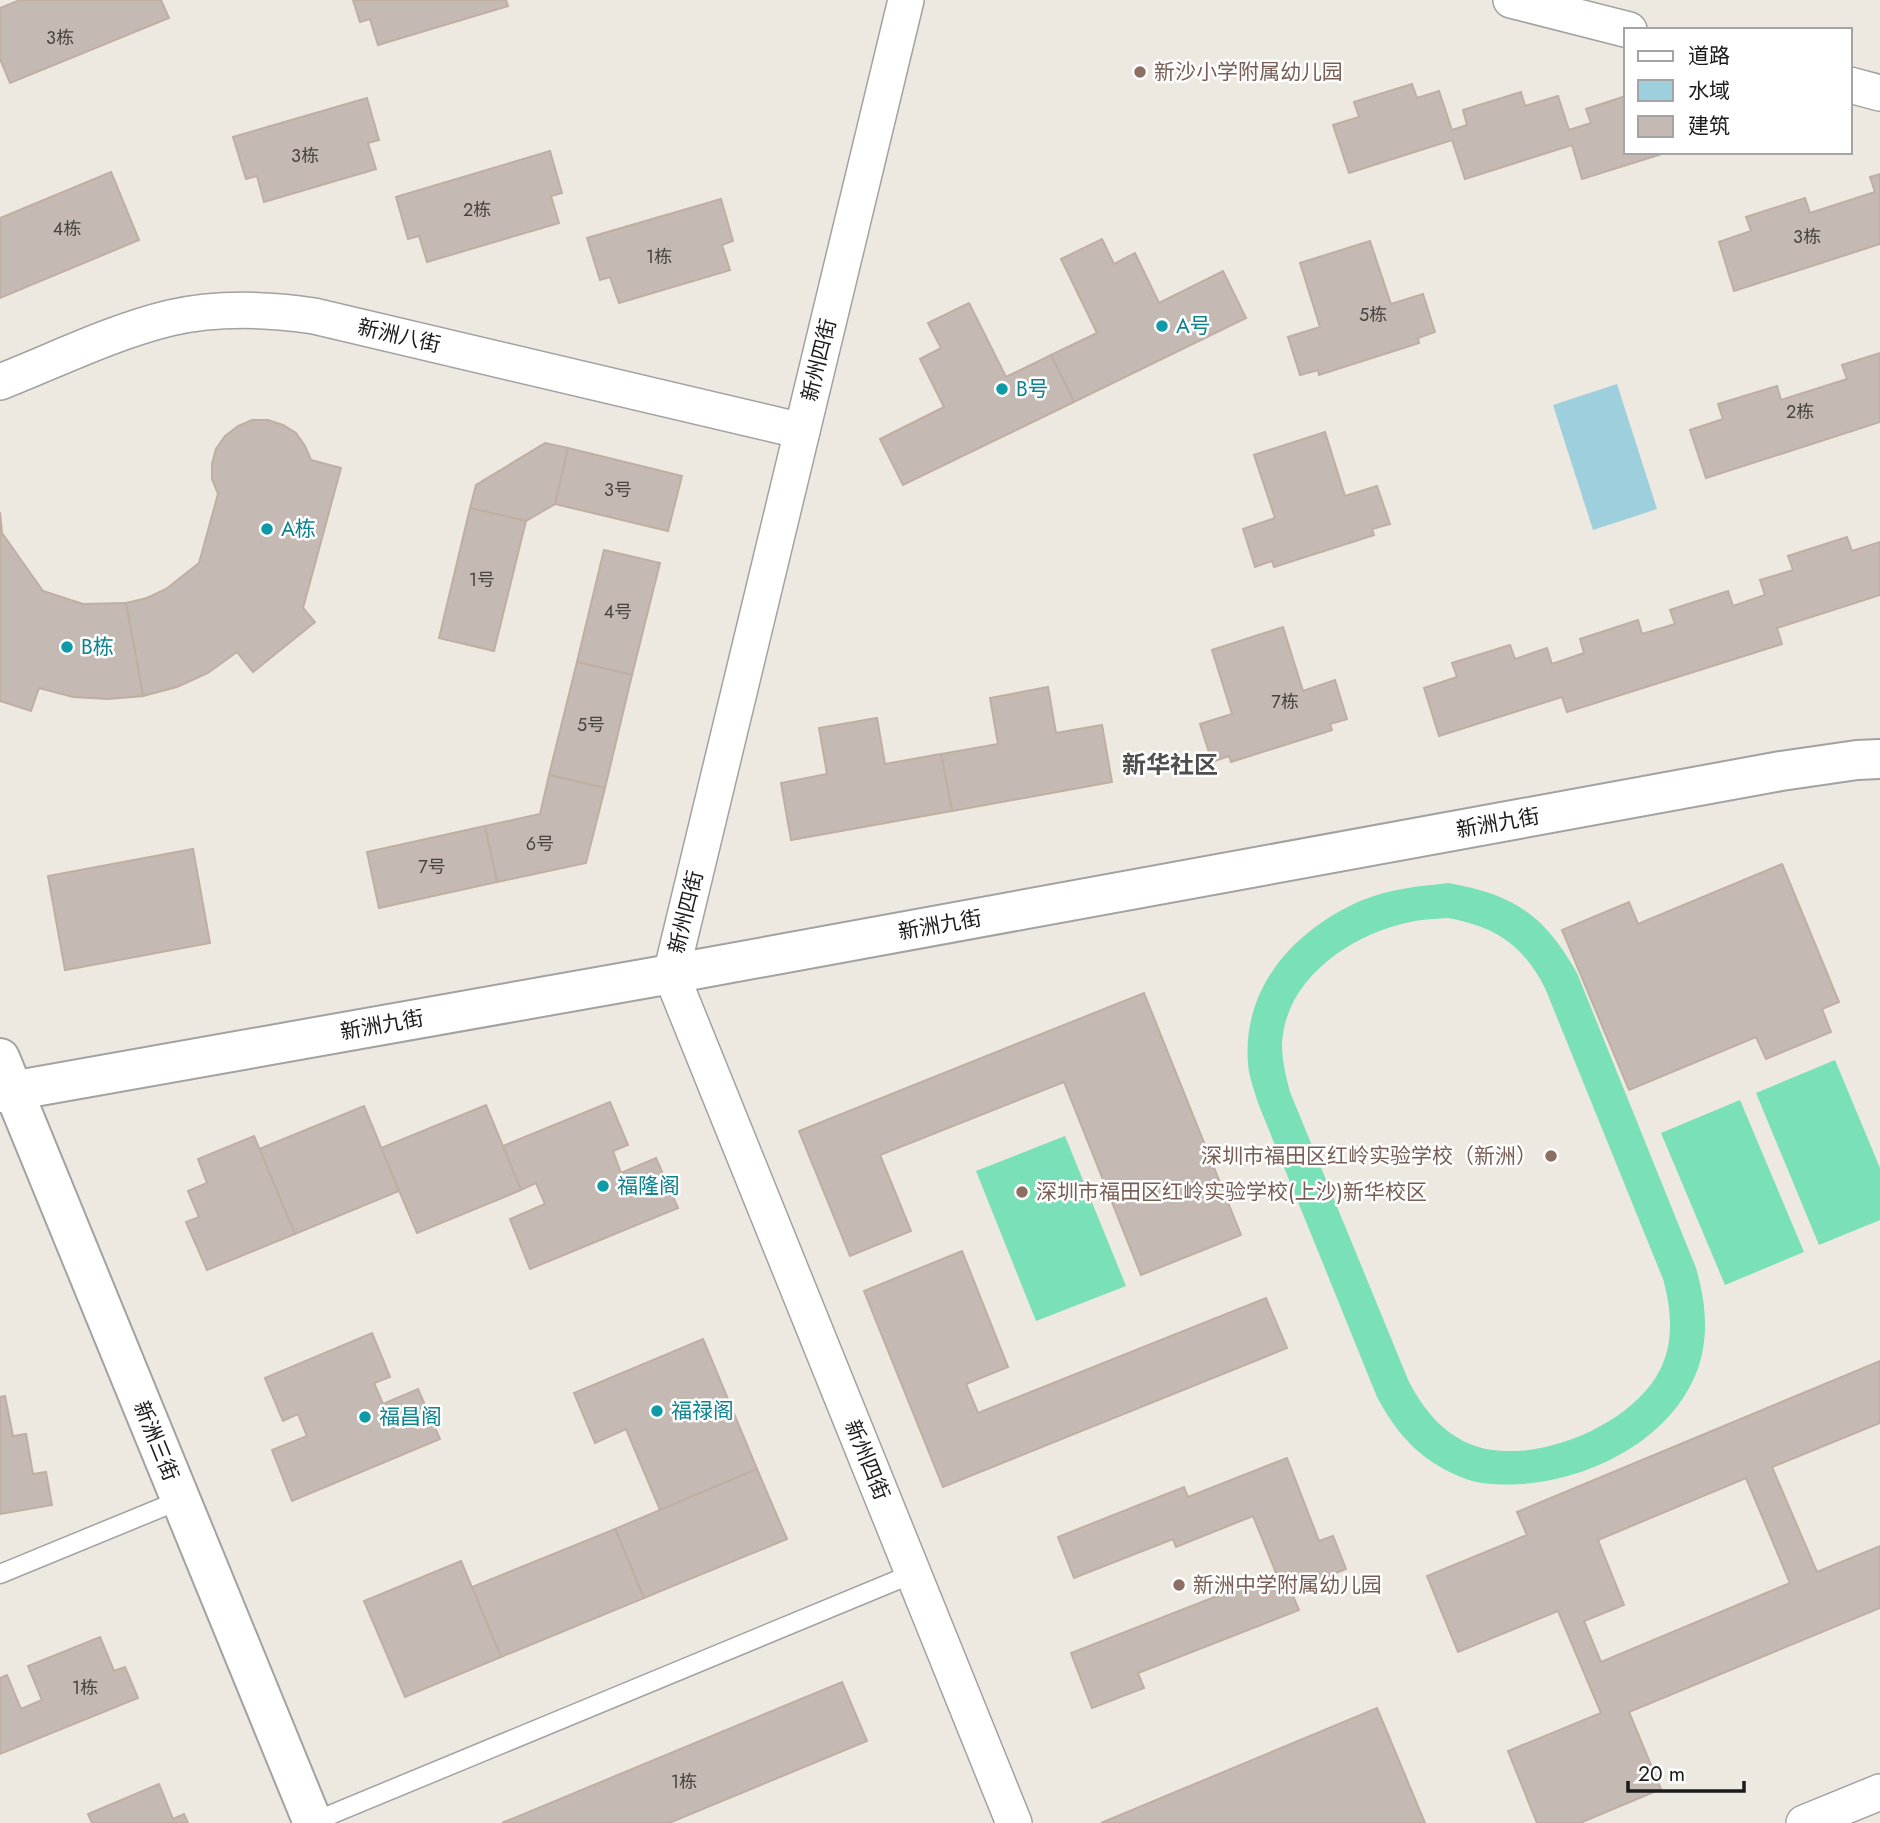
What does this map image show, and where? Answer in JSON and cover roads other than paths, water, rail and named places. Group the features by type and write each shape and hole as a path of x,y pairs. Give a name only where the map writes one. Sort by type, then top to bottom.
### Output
{"street":[{"name":"新州四街","path":"906,0 671,974 1014,1823"},
{"path":"1511,0 1624,29"},
{"path":"1852,86 1880,93"},
{"name":"新洲八街","path":"0,382 137,328 172,318 219,311 278,311 314,316 802,431"},
{"name":"新洲九街","path":"4,1081 671,974 1780,771 1880,759"},
{"name":"新洲三街","path":"4,1081 313,1823"},
{"path":"1804,1823 1880,1792"}],"lane":[{"path":"0,1574 180,1500"},
{"path":"313,1823 912,1574"}],"water":[{"path":"1617,384 1657,509 1593,530 1553,405"}],"place":[{"name":"新沙小学附属幼儿园","path":"1140,72"},
{"name":"A号","path":"1162,326"},
{"name":"B号","path":"1002,389"},
{"name":"A栋","path":"267,529"},
{"name":"B栋","path":"67,647"},
{"name":"深圳市福田区红岭实验学校（新洲）","path":"1551,1156"},
{"name":"福隆阁","path":"603,1186"},
{"name":"深圳市福田区红岭实验学校(上沙)新华校区","path":"1022,1192"},
{"name":"福禄阁","path":"657,1411"},
{"name":"福昌阁","path":"365,1417"},
{"name":"新洲中学附属幼儿园","path":"1179,1585"}],"district":[{"name":"新华社区","path":"1170,764"}]}
